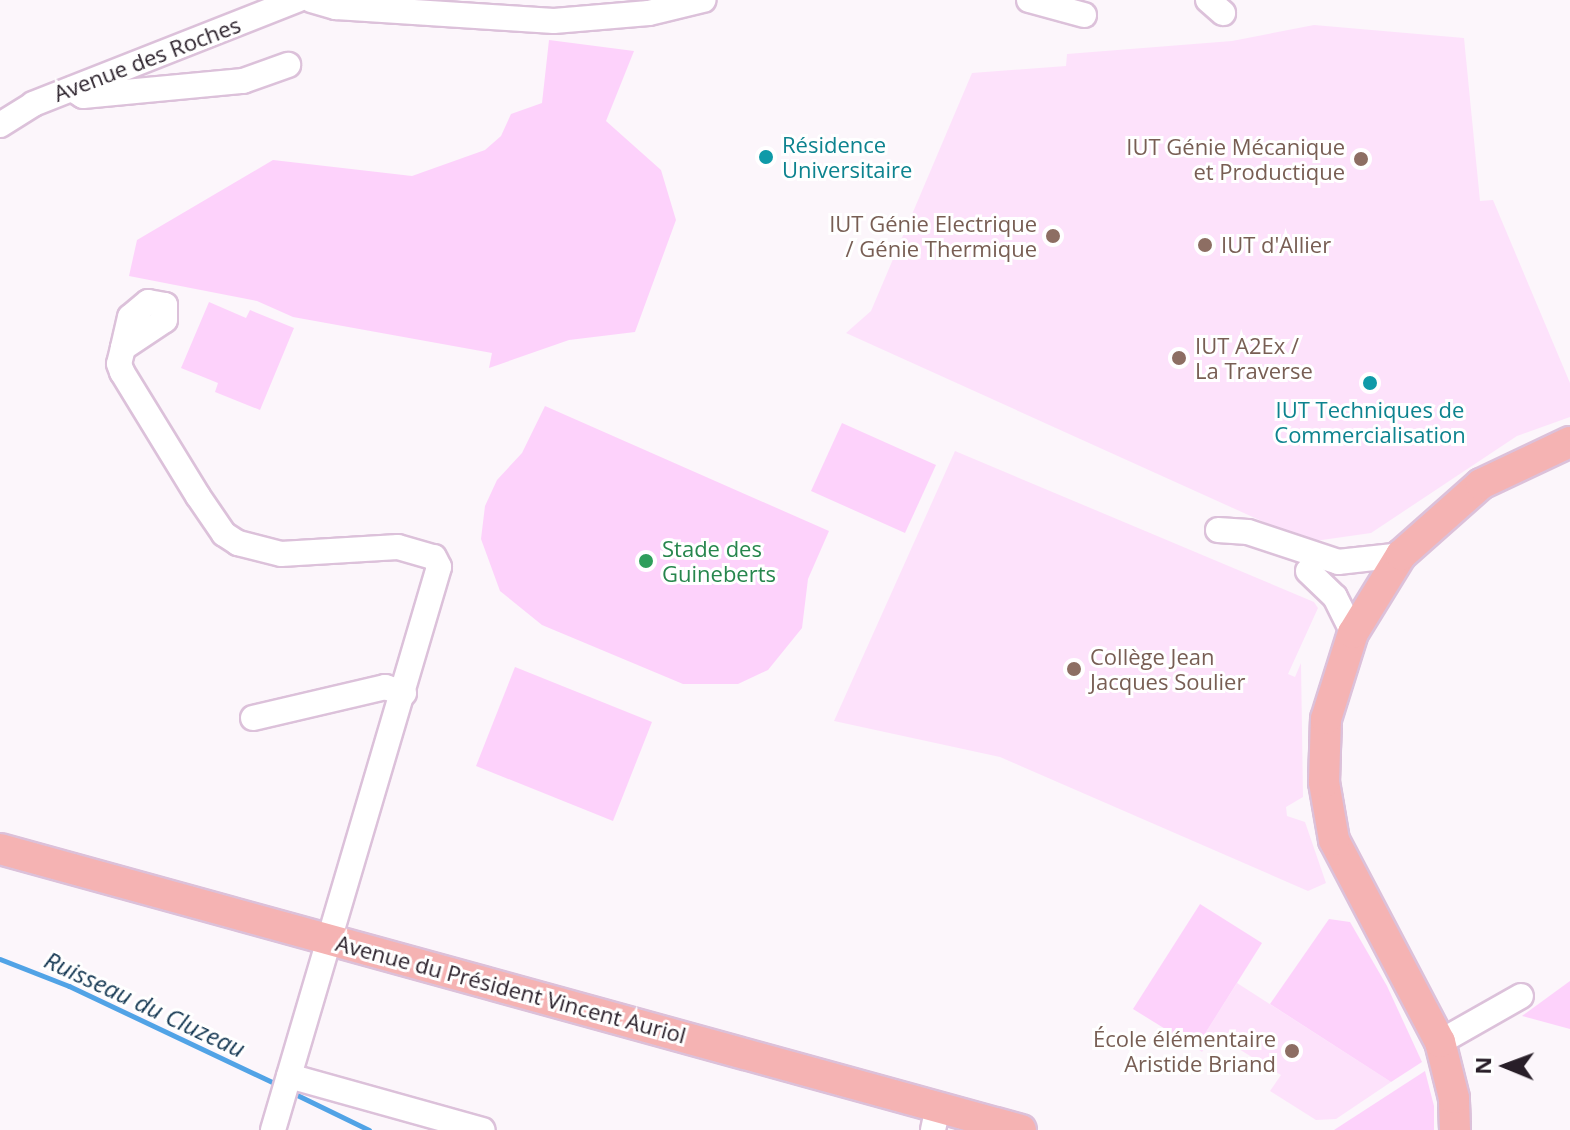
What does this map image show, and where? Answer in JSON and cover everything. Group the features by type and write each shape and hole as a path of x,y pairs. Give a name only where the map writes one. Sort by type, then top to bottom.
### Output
{"main road":[{"path":"1455,1130 1454,1098 1440,1042 1346,871 1327,807 1326,719 1353,633 1401,555 1481,484 1570,442"},
{"name":"Avenue du Président Vincent Auriol","path":"0,849 332,940 936,1119 1021,1130"}],"street":[{"name":"Avenue des Roches","path":"0,125 71,88 297,0"},
{"path":"311,0 336,7 554,21 649,13 703,0"},
{"path":"1029,0 1084,15"},
{"path":"71,88 83,96 243,81 288,65"},
{"path":"123,348 119,364 128,388 224,534 238,543 281,554 398,547 434,557 439,567 332,940 273,1130"},
{"path":"1382,582 1308,571 1218,530 1248,532 1338,562 1362,563 1401,555"},
{"path":"1308,571 1335,597 1353,633"},
{"path":"253,718 385,687 404,693"},
{"path":"1440,1042 1521,996"},
{"path":"289,1076 483,1130"}],"shaded area":[{"name":"IUT d'Allier","path":"1314,25 1464,38 1480,201 1493,200 1570,383 1570,417 1517,436 1371,533 1308,542 846,333 871,311 972,73 1066,66 1067,54 1232,41"},
{"path":"549,40 634,51 606,121 661,170 676,220 635,332 569,340 489,368 492,353 293,317 257,301 129,276 137,240 273,160 412,176 485,150 501,136 511,114 542,103"},
{"path":"209,302 246,318 250,310 294,328 260,410 215,392 218,383 181,368"},
{"path":"545,406 829,531 808,579 802,628 768,670 738,684 683,684 542,625 500,591 481,539 485,506 497,480 522,453"},
{"path":"842,423 936,465 905,533 811,491"},
{"name":"Collège Jean Jacques Soulier","path":"955,451 1314,602 1318,608 1288,674 1295,677 1301,663 1303,797 1286,807 1287,816 1305,822 1326,883 1308,891 1000,757 834,721"},
{"path":"515,667 652,722 613,821 476,766"},
{"path":"1200,904 1262,943 1196,1048 1133,1009"},
{"path":"1329,919 1350,922 1387,986 1422,1062 1391,1082 1270,1004"},
{"path":"1570,981 1570,1029 1522,1016"},
{"name":"École élémentaire Aristide Briand","path":"1237,983 1391,1082 1336,1119 1316,1120 1270,1091 1281,1075 1234,1046 1231,1050 1212,1038 1202,1052 1196,1048"},
{"path":"1425,1071 1434,1106 1434,1130 1334,1130"}],"waterway":[{"name":"Ruisseau du Cluzeau","path":"0,959 69,986 274,1083"},
{"name":"Ruisseau du Cluzeau","path":"297,1095 369,1130"}],"place":[{"name":"Résidence Universitaire","path":"766,157"},
{"name":"IUT Génie Mécanique et Productique","path":"1361,159"},
{"name":"IUT Génie Electrique / Génie Thermique","path":"1053,236"},
{"name":"IUT d'Allier","path":"1205,245"},
{"name":"IUT A2Ex / La Traverse","path":"1179,358"},
{"name":"IUT Techniques de Commercialisation","path":"1370,383"},
{"name":"Stade des Guineberts","path":"646,561"},
{"name":"Collège Jean Jacques Soulier","path":"1074,669"},
{"name":"École élémentaire Aristide Briand","path":"1292,1051"}]}
